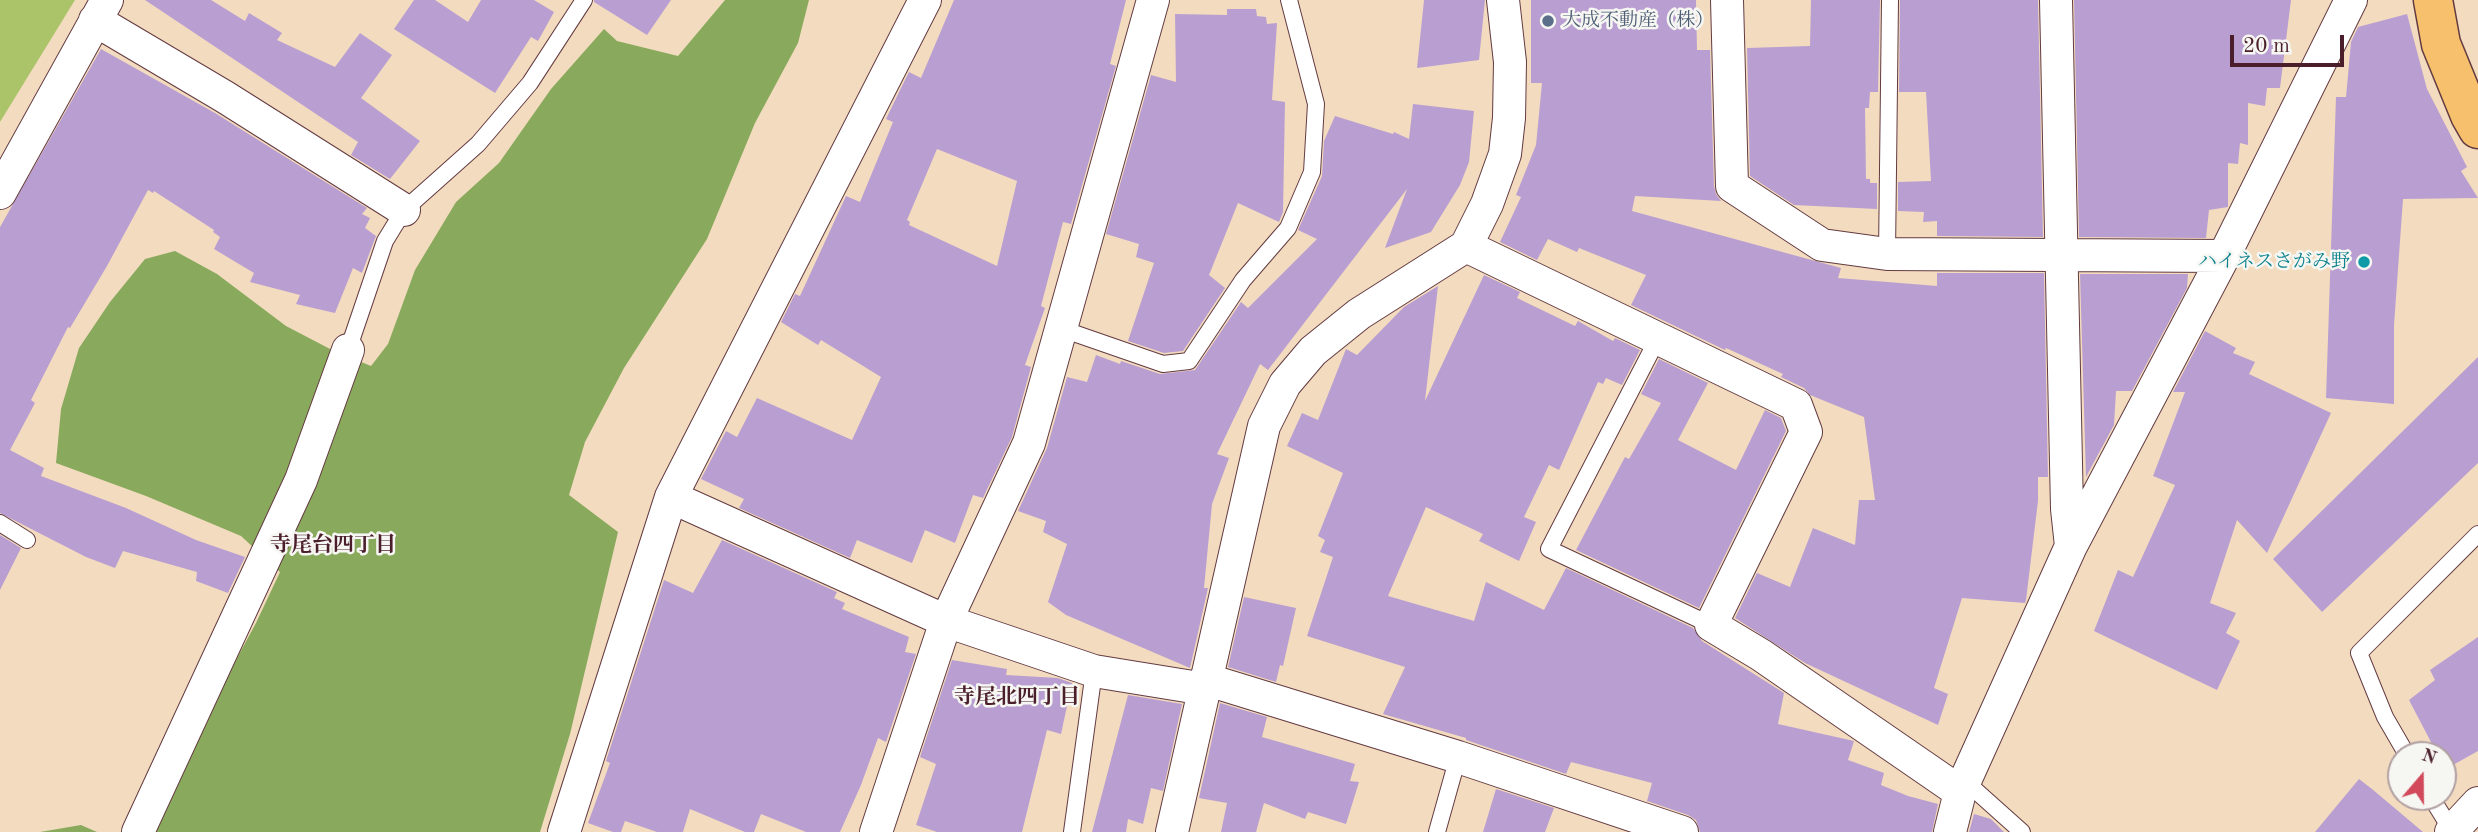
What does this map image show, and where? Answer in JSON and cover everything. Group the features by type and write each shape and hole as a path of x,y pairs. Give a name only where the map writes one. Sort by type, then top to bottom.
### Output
{"main road":[{"path":"2434,0 2441,44 2475,120"}],"street":[{"path":"564,832 671,497 925,0"},
{"path":"876,832 946,621 1029,443 1153,0"},
{"path":"1172,832 1264,426 1285,384 1313,351 1359,314 1466,246 1487,204 1505,154 1510,62 1503,0"},
{"path":"1727,0 1732,186 1822,245 1887,254 2224,256"},
{"path":"2056,0 2067,509 2071,546"},
{"path":"1950,832 1963,787 2071,546 2224,256 2351,0"},
{"path":"0,193 101,10 225,97 404,210"},
{"path":"1466,246 1796,405 1806,432 1712,625 1963,787"},
{"path":"138,832 302,480 348,350"},
{"path":"671,497 946,621 1094,671 1206,685 1458,757 1682,832"},
{"path":"2451,832 2478,803"}],"lane":[{"path":"348,350 385,241 404,210 478,144 530,83 583,0"},
{"path":"1062,330 1164,364 1189,361 1243,280 1289,228 1312,172 1316,104 1289,0"},
{"path":"1887,254 1890,0"},
{"path":"1658,338 1549,549 1712,625"},
{"path":"0,523 27,540"},
{"path":"2399,741 2385,717 2360,653 2478,534"},
{"path":"1072,832 1094,671"},
{"path":"1437,832 1458,757"},
{"path":"1963,787 2022,832"},
{"path":"2439,811 2451,832"}],"green space":[{"path":"0,0 75,0 0,122"},
{"path":"725,0 809,0 798,43 755,123 707,239 624,368 585,442 569,495 618,532 570,734 540,832 155,832 220,689 280,572 241,536 146,496 56,463 61,409 79,348 110,302 145,259 175,251 217,274 286,326 332,350 371,366 388,344 415,270 456,202 499,163 551,89 604,29 617,41 678,56"},
{"path":"81,825 97,832 40,832"}],"building":[{"path":"145,0 211,0 245,21 249,13 282,33 277,40 335,67 360,33 392,55 361,98 420,141 390,179 351,155 358,142"},
{"path":"414,0 435,0 468,22 481,0 534,0 554,12 538,41 531,37 495,93 394,29"},
{"path":"594,0 671,0 647,35"},
{"path":"954,0 1126,0 1110,64 1116,66 1071,224 1063,222 1041,306 1045,308 1025,365 1031,367 1012,437 983,498 973,495 955,543 925,530 912,563 857,540 850,558 739,508 744,499 701,479 726,431 737,437 757,398 852,440 881,377 821,340 818,345 781,322 795,294 800,296 846,196 860,202 893,122 886,119 909,72 921,78","holes":["937,149 1017,181 997,266 909,225 907,220"]},
{"path":"1424,0 1485,0 1479,60 1417,68"},
{"path":"1531,0 1696,0 1697,50 1710,50 1714,186 1721,201 1635,196 1632,211 1841,268 1838,278 1937,286 1937,273 2044,273 2048,477 2038,477 2038,501 2026,600 2025,603 1962,598 1934,688 1948,694 1938,725 1805,663 1735,618 1757,573 1790,587 1813,528 1855,545 1859,500 1875,500 1864,417 1810,395 1804,388 1781,377 1783,374 1726,348 1725,350 1631,305 1646,275 1579,248 1577,252 1548,239 1537,260 1500,242 1521,197 1516,195 1536,145 1542,83 1531,83"},
{"path":"1811,0 1880,0 1878,92 1870,92 1869,108 1865,108 1866,179 1870,179 1870,183 1877,183 1877,209 1794,205 1750,176 1747,48 1810,46"},
{"path":"1900,0 2038,0 2043,237 1937,236 1937,221 1923,222 1924,212 1898,211 1898,182 1931,181 1926,92 1899,92"},
{"path":"2074,0 2291,0 2280,88 2267,88 2265,106 2248,103 2248,145 2240,143 2238,164 2228,163 2228,207 2209,210 2206,238 2079,237"},
{"path":"1227,9 1256,9 1257,16 1266,17 1267,24 1277,23 1272,100 1285,102 1283,212 1279,222 1238,203 1209,275 1225,288 1183,351 1164,353 1128,341 1154,263 1136,257 1139,244 1106,234 1151,75 1176,82 1175,14 1227,15"},
{"name":"ハイネスさがみ野","path":"2407,14 2427,89 2467,167 2461,171 2478,198 2403,199 2394,325 2394,404 2326,398 2336,97 2346,97 2351,42 2358,27"},
{"path":"101,49 215,113 367,208 362,214 370,218 365,228 376,236 362,273 353,268 335,313 296,304 300,295 250,282 254,273 214,249 220,237 214,230 154,191 153,193 148,190 107,266 70,328 68,327 31,400 35,403 10,450 44,468 41,476 126,508 196,540 245,557 228,593 196,581 197,572 123,551 115,568 86,557 0,513 0,227"},
{"path":"1413,104 1474,111 1469,162 1460,185 1431,232 1385,248 1407,189 1268,370 1260,364 1217,454 1229,458 1212,504 1204,588 1208,588 1190,668 1066,615 1048,602 1067,544 1043,532 1046,521 1018,511 1047,448 1067,377 1087,382 1096,355 1160,374 1195,370 1241,302 1248,308 1317,239 1298,230 1322,176 1324,141 1335,116 1393,134 1394,132 1409,139"},
{"path":"2080,274 2188,274 2187,288 2132,391 2116,391 2114,425 2086,477"},
{"path":"1484,275 1520,292 1517,298 1575,326 1578,321 1613,341 1615,338 1640,350 1622,385 1606,378 1603,384 1598,382 1559,470 1549,465 1524,517 1536,522 1519,561 1479,541 1483,534 1426,507 1388,596 1474,621 1486,582 1544,610 1566,568 1693,628 1702,641 1784,693 1778,724 1854,741 1848,760 1884,773 1881,785 1938,804 1932,832 1700,832 1696,820 1688,815 1647,801 1652,783 1571,762 1566,774 1466,738 1383,714 1405,667 1307,636 1333,557 1320,552 1325,540 1318,536 1343,473 1287,446 1302,413 1318,420 1346,349 1357,355 1404,307 1438,286 1425,401"},
{"path":"2205,331 2236,348 2233,353 2255,362 2249,374 2331,413 2267,553 2237,520 2210,603 2236,613 2226,633 2240,641 2217,690 2094,631 2118,570 2133,577 2175,485 2153,476 2185,392 2173,392"},
{"path":"2478,357 2478,463 2322,612 2273,559"},
{"path":"1659,359 1708,383 1678,440 1736,470 1765,410 1781,418 1786,431 1699,608 1576,550 1625,457 1629,459 1661,403 1641,394"},
{"path":"0,535 21,548 0,590"},
{"path":"722,540 837,592 834,598 845,603 842,609 909,637 905,652 916,654 886,742 878,738 840,832 806,832 761,814 754,832 745,832 690,809 683,832 657,832 625,821 621,832 613,832 588,823 610,763 606,761 664,580 693,593"},
{"path":"1244,597 1296,608 1283,666 1280,665 1276,682 1228,667"},
{"path":"2478,637 2478,751 2457,763 2457,741 2430,741 2409,700 2435,680 2430,670"},
{"path":"952,660 1007,669 1006,675 1058,678 1072,683 1061,734 1047,730 1022,832 937,832 916,825 936,764 920,757"},
{"path":"1128,695 1182,704 1163,791 1151,788 1143,824 1128,819 1126,832 1092,832"},
{"path":"1220,703 1267,717 1262,737 1355,764 1350,781 1359,782 1346,824 1308,812 1305,819 1264,803 1256,832 1221,832 1227,803 1199,798"},
{"path":"2359,779 2387,802 2387,811 2398,811 2423,832 2315,832"},
{"path":"1496,789 1554,808 1545,832 1483,832"},
{"path":"1974,814 1991,819 2004,832 1969,832"}],"place":[{"name":"大成不動産（株）","path":"1548,21"},
{"name":"ハイネスさがみ野","path":"2364,262"}],"district":[{"name":"寺尾台四丁目","path":"333,545"},
{"name":"寺尾北四丁目","path":"1017,697"}]}
